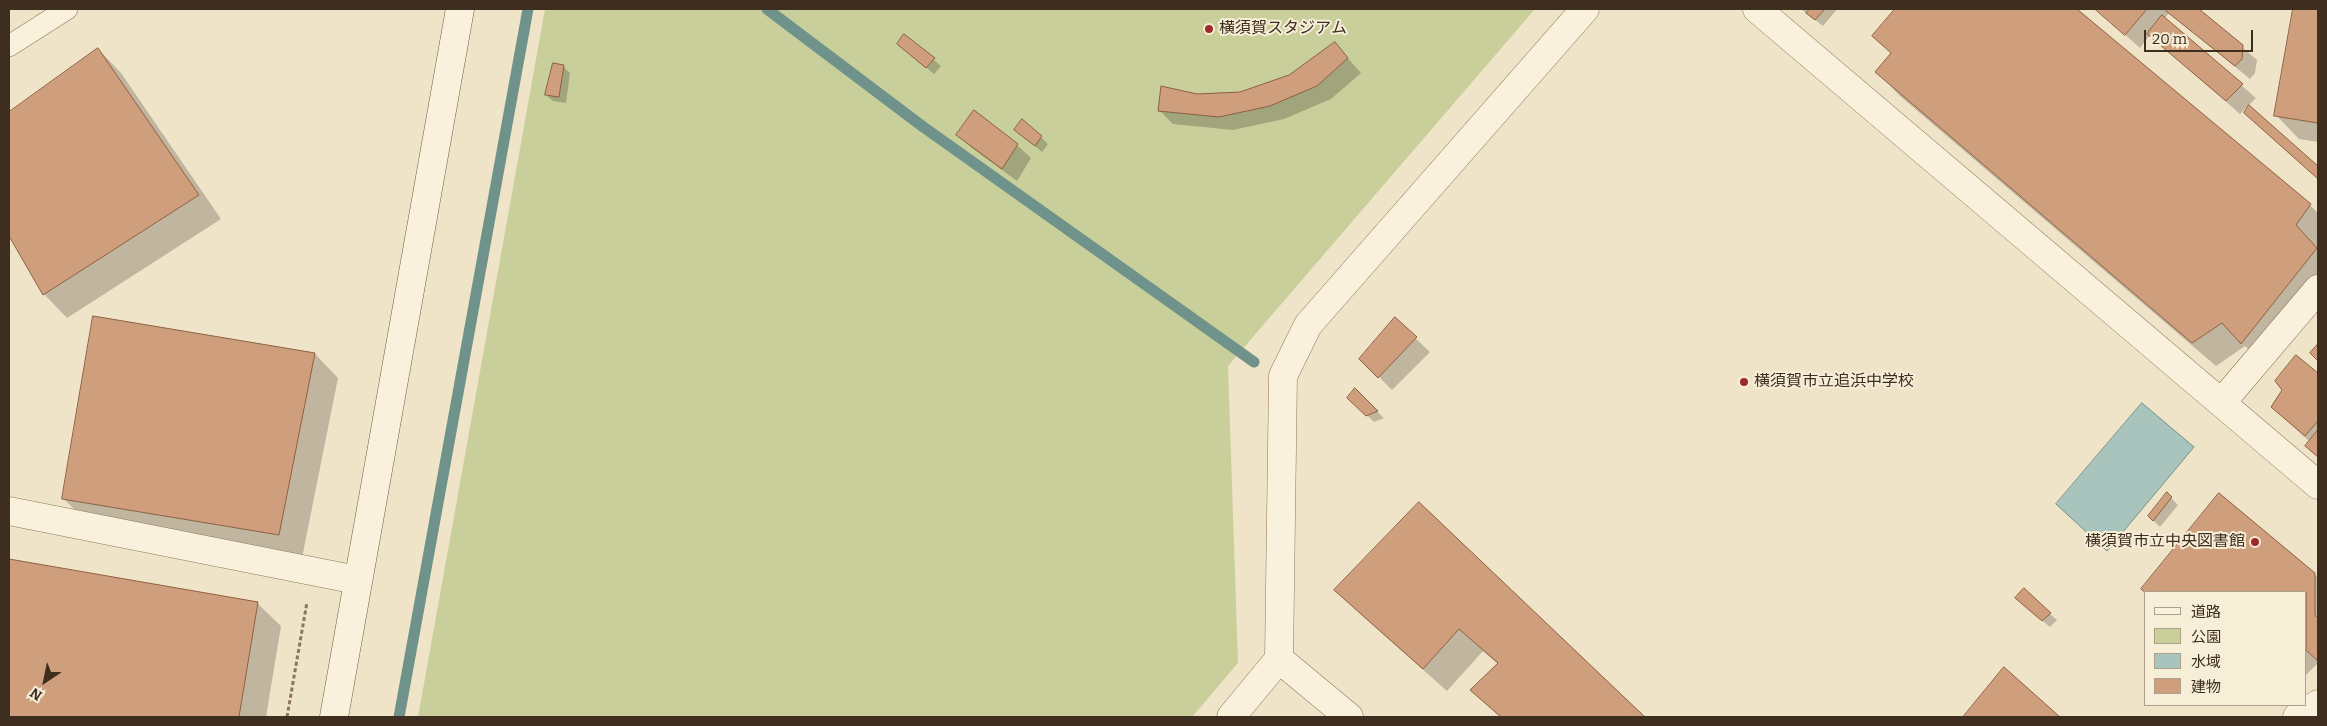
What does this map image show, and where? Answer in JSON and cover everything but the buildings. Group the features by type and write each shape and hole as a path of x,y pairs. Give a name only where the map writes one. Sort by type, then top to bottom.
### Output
{"street":[{"path":"334,717 460,9"},
{"path":"1231,717 1279,659 1283,376 1308,325 1585,9"},
{"path":"1757,9 2318,485"},
{"path":"2222,402 2318,289"},
{"path":"9,511 357,580"},
{"path":"1279,659 1349,717"},
{"path":"2297,717 2318,704"}],"lane":[{"path":"9,46 67,9"}],"path":[{"path":"287,717 312,571"}],"green space":[{"path":"545,9 1535,9 1228,366 1238,663 1192,717 418,717"}],"water":[{"path":"2142,403 2194,447 2107,551 2056,504"}],"waterway":[{"path":"399,717 528,9"},
{"path":"767,9 922,126 1254,362"}],"place":[{"name":"横須賀スタジアム","path":"1209,29"},
{"name":"横須賀市立追浜中学校","path":"1744,382"},
{"name":"横須賀市立中央図書館","path":"2255,542"}]}
